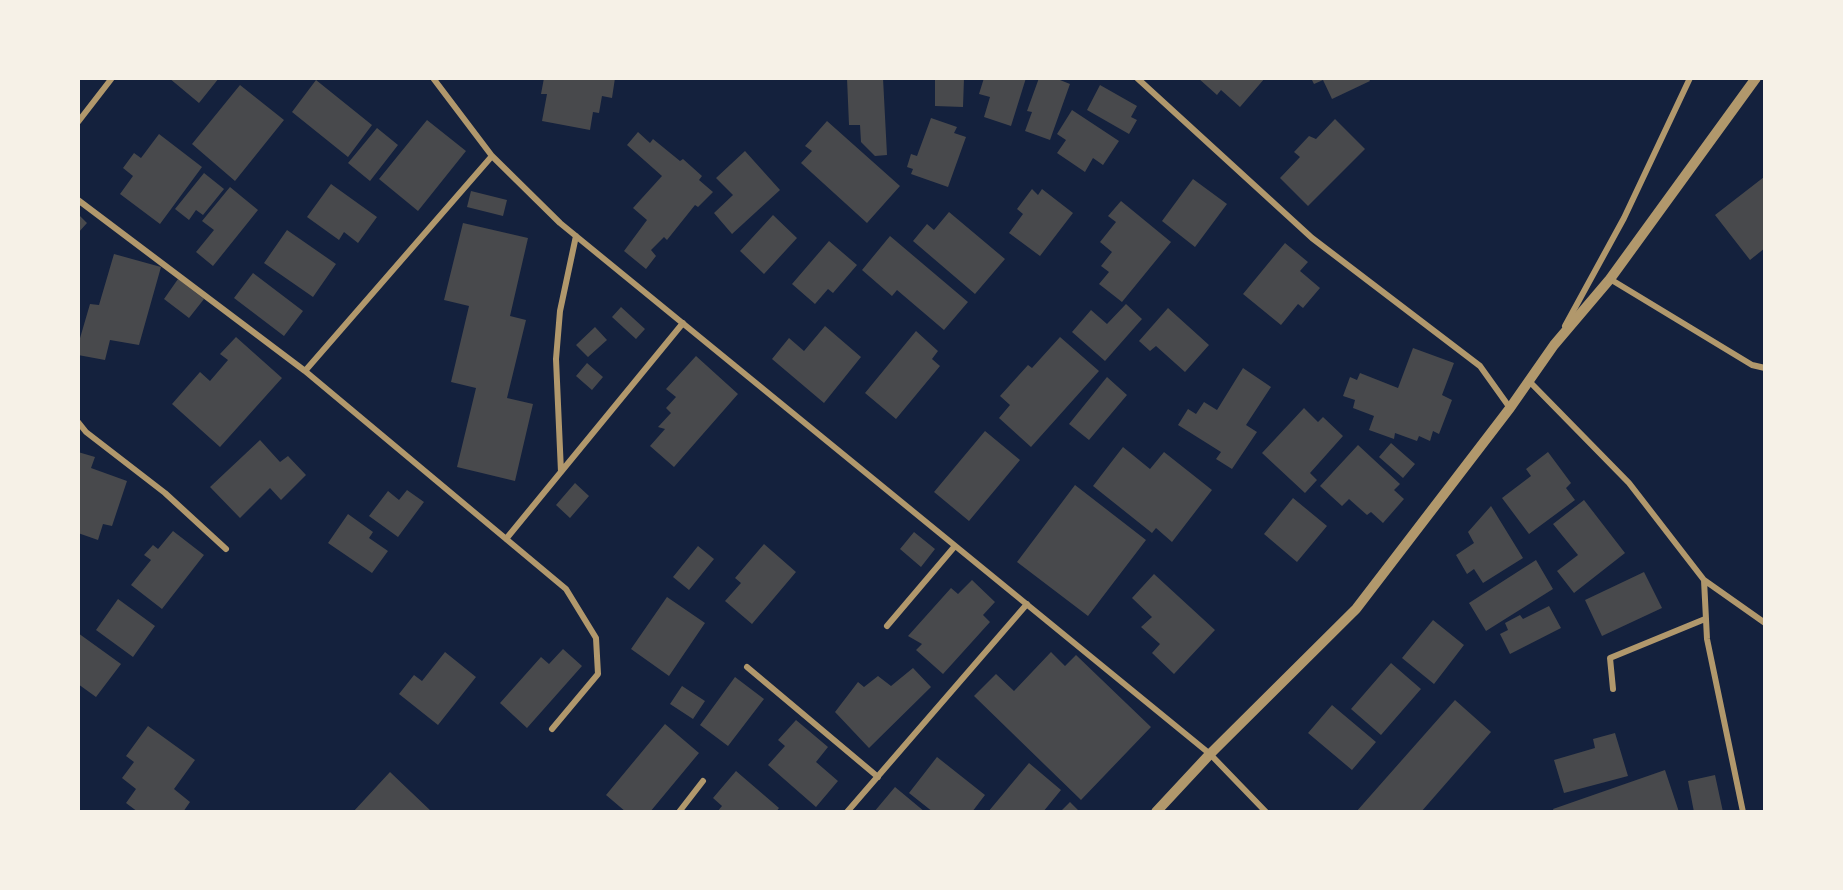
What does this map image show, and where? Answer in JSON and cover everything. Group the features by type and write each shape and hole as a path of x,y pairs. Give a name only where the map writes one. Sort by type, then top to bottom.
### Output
{"street":[{"path":"78,122 112,78"},
{"path":"433,78 492,156 576,236 1210,754 1266,812"},
{"path":"1137,78 1312,238 1480,366 1510,408"},
{"path":"1554,345 1624,218 1690,78"},
{"path":"1156,812 1210,754 1356,609 1510,408 1554,345 1610,279 1756,78"},
{"path":"305,371 492,156"},
{"path":"78,200 305,371 566,589 596,638 598,674 552,729"},
{"path":"561,472 556,359 560,311 576,236"},
{"path":"1610,279 1752,365 1765,368"},
{"path":"506,539 683,323"},
{"path":"1529,381 1629,483 1704,580 1765,623"},
{"path":"78,422 86,432 165,494 226,549"},
{"path":"886,626 955,546"},
{"path":"1704,580 1707,639 1743,812"},
{"path":"847,812 1027,604"},
{"path":"1613,690 1611,658 1705,619"},
{"path":"747,667 878,777"},
{"path":"679,812 702,781"}],"building":[{"path":"169,78 219,78 199,103"},
{"path":"544,78 615,78 612,98 602,96 599,113 593,112 590,130 542,121 547,94 541,94"},
{"path":"847,78 883,78 887,155 875,156 861,142 860,125 849,125"},
{"path":"935,78 964,78 963,107 935,106"},
{"path":"984,78 1026,78 1011,126 984,117 990,97 979,94"},
{"path":"1039,78 1055,78 1070,84 1050,140 1025,131 1032,112 1027,111"},
{"path":"1198,78 1265,78 1240,107 1221,90 1217,95"},
{"path":"1311,78 1368,78 1370,81 1332,99 1323,80 1314,84"},
{"path":"316,80 372,125 348,157 292,112"},
{"path":"240,85 284,120 235,181 192,144"},
{"path":"1100,85 1137,106 1131,117 1137,120 1129,134 1087,110"},
{"path":"1072,110 1119,141 1103,165 1093,158 1085,172 1057,153 1066,140 1057,134"},
{"path":"931,118 957,127 954,133 966,137 948,187 911,174 913,169 907,167 911,154 917,156"},
{"path":"1335,119 1365,149 1308,206 1280,178 1300,157 1294,152 1309,136 1316,139"},
{"path":"427,120 466,151 418,211 379,179"},
{"path":"827,121 900,186 867,223 801,163 812,151 805,146"},
{"path":"377,128 398,145 370,181 348,163"},
{"path":"638,132 650,143 653,139 680,161 683,159 702,176 699,180 713,192 698,207 695,205 667,240 664,237 651,250 656,256 646,269 624,251 647,220 633,208 662,176 627,145"},
{"path":"159,134 202,167 160,224 120,194 133,176 123,168 134,153 141,158"},
{"path":"745,151 780,190 732,234 714,213 733,195 716,178"},
{"path":"204,173 224,189 203,215 196,210 189,220 175,209"},
{"path":"1764,177 1765,248 1750,260 1715,215"},
{"path":"1193,179 1227,204 1195,247 1162,221"},
{"path":"331,184 377,217 358,243 344,232 339,240 307,217"},
{"path":"230,187 258,210 213,266 196,252 214,230 202,221"},
{"path":"1032,189 1038,195 1042,189 1073,213 1040,256 1009,233 1023,214 1017,209"},
{"path":"471,191 507,200 503,216 467,207"},
{"path":"1121,201 1171,242 1122,302 1099,284 1109,272 1101,266 1112,252 1100,242 1116,222 1108,216"},
{"path":"949,212 1005,259 975,294 913,241 927,224 934,230"},
{"path":"78,214 87,223 78,233"},
{"path":"773,215 797,238 764,274 740,251"},
{"path":"463,223 528,238 510,316 526,320 507,398 533,404 515,481 457,467 476,388 451,382 469,306 444,300"},
{"path":"287,230 336,264 313,297 264,263"},
{"path":"890,236 968,302 944,330 897,290 892,296 862,270"},
{"path":"829,241 857,265 833,293 828,289 815,304 792,284"},
{"path":"1285,243 1308,262 1300,271 1320,288 1303,308 1298,304 1281,325 1243,294"},
{"path":"114,254 161,267 139,345 110,340 105,360 78,355 78,345 90,304 99,305"},
{"path":"253,273 303,311 284,336 234,298"},
{"path":"178,279 204,299 189,318 164,299"},
{"path":"1126,304 1142,319 1105,361 1072,332 1091,310 1107,324"},
{"path":"621,307 645,329 636,339 612,317"},
{"path":"1168,308 1209,345 1185,372 1156,346 1150,351 1139,341"},
{"path":"825,326 861,357 824,403 772,359 789,338 804,351"},
{"path":"595,327 607,340 588,357 576,345"},
{"path":"916,331 938,351 932,359 940,366 896,419 865,393"},
{"path":"236,337 282,378 220,447 172,404 200,372 210,381 228,360 220,354"},
{"path":"1060,337 1099,371 1031,447 999,418 1010,405 1000,396 1028,365 1032,368"},
{"path":"1413,348 1454,363 1442,395 1452,400 1439,434 1433,431 1430,441 1419,436 1417,441 1395,433 1394,439 1369,430 1374,416 1353,408 1355,400 1343,396 1350,377 1357,380 1360,373 1398,388"},
{"path":"696,356 738,394 674,467 650,446 665,429 658,427 671,413 666,408 676,397 666,389"},
{"path":"587,363 603,377 592,390 576,376"},
{"path":"1243,368 1271,387 1246,425 1257,432 1232,469 1216,459 1221,452 1178,425 1188,409 1196,414 1204,402 1217,410"},
{"path":"1107,377 1127,395 1089,440 1069,424"},
{"path":"1304,408 1318,422 1323,417 1343,436 1310,473 1317,480 1305,493 1262,453"},
{"path":"985,431 1020,460 969,521 934,492"},
{"path":"260,440 280,462 288,456 306,475 281,500 270,488 240,518 210,487"},
{"path":"1391,443 1415,464 1403,478 1379,457"},
{"path":"1358,445 1400,484 1394,490 1404,499 1383,523 1371,512 1367,515 1349,499 1342,506 1320,486"},
{"path":"1123,447 1150,469 1164,452 1212,490 1172,542 1156,528 1152,533 1093,486"},
{"path":"78,452 95,457 91,468 127,481 112,526 103,524 98,540 78,533 80,512 78,511"},
{"path":"1548,452 1571,483 1566,488 1575,500 1529,534 1502,498 1531,476 1526,469"},
{"path":"575,483 589,496 570,518 556,505"},
{"path":"1075,485 1146,540 1088,616 1017,562"},
{"path":"407,490 424,502 398,537 369,516 388,491 399,500"},
{"path":"1293,498 1327,526 1297,562 1264,534"},
{"path":"1584,500 1625,553 1574,593 1557,571 1578,555 1553,524"},
{"path":"1491,506 1523,558 1483,583 1474,569 1467,574 1456,555 1474,543 1468,532"},
{"path":"348,514 373,532 369,538 388,551 372,573 328,543"},
{"path":"173,531 204,555 162,609 131,585 151,560 144,555 153,545 158,549"},
{"path":"914,532 935,549 921,567 900,549"},
{"path":"764,544 796,572 752,624 725,601 741,583 735,578"},
{"path":"698,546 714,559 689,590 673,577"},
{"path":"1536,560 1553,589 1486,631 1469,603"},
{"path":"1644,572 1662,608 1602,636 1585,600"},
{"path":"1154,574 1215,630 1174,674 1152,653 1160,644 1141,627 1152,617 1132,598"},
{"path":"972,580 995,602 983,615 990,622 943,674 916,650 922,644 908,636 951,588 958,594"},
{"path":"667,597 705,623 669,676 631,649"},
{"path":"118,599 155,626 133,657 96,630"},
{"path":"1549,606 1561,628 1510,654 1500,634 1508,630 1505,623 1520,615 1523,619"},
{"path":"1433,620 1464,645 1434,684 1402,658"},
{"path":"78,633 121,664 96,697 78,684"},
{"path":"563,649 582,666 527,728 500,703 541,657 549,664"},
{"path":"445,652 476,677 438,725 399,694 414,675 422,681"},
{"path":"1051,652 1065,666 1076,655 1151,727 1081,800 974,696 996,674 1014,691"},
{"path":"1391,663 1421,689 1381,735 1351,709"},
{"path":"913,668 931,687 869,748 835,712 858,682 864,687 878,676 891,686"},
{"path":"735,677 764,699 728,746 700,725"},
{"path":"682,686 705,701 693,719 670,704"},
{"path":"1455,700 1491,732 1421,812 1356,812"},
{"path":"1332,705 1376,742 1352,770 1308,733"},
{"path":"796,720 828,747 816,762 838,781 816,807 768,765 785,746 778,740"},
{"path":"665,724 699,753 650,812 626,812 606,795"},
{"path":"148,726 195,760 174,789 190,802 183,812 138,812 126,803 136,789 122,778 134,762 126,756"},
{"path":"1615,733 1628,776 1564,793 1554,760 1595,748 1593,739"},
{"path":"937,757 985,795 972,812 933,812 909,793"},
{"path":"1029,763 1061,790 1043,812 988,812"},
{"path":"1665,770 1679,812 1554,812 1553,809"},
{"path":"736,771 779,808 776,812 717,812 722,806 713,798"},
{"path":"390,772 432,812 353,812"},
{"path":"1715,775 1723,812 1694,812 1688,781"},
{"path":"895,787 925,812 874,812"},
{"path":"1070,802 1080,812 1060,812"}]}
